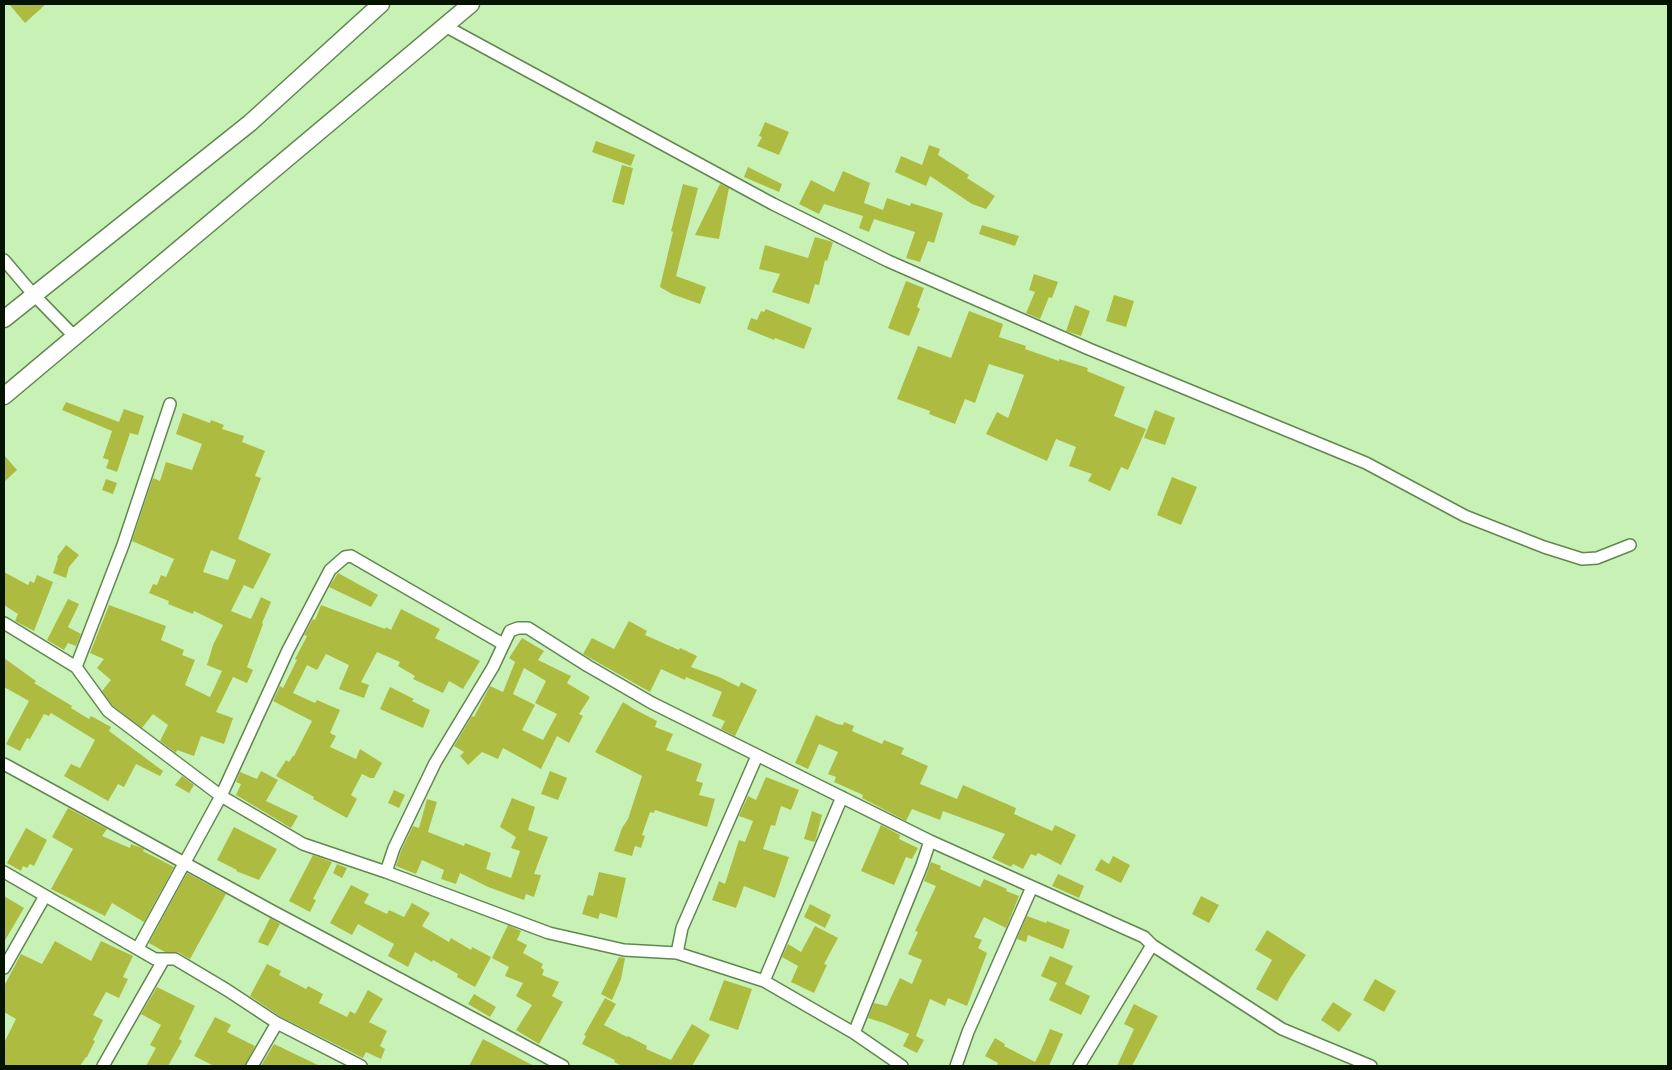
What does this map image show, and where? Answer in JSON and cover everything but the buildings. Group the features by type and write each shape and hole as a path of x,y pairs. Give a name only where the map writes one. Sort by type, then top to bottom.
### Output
{"main road":[{"path":"4,319 250,123 380,4"},
{"path":"4,396 471,4"}],"street":[{"path":"445,26 764,200 888,261 1089,348 1366,463 1465,516 1544,547 1582,559 1597,558 1630,545"},
{"path":"4,260 74,337"},
{"path":"76,667 123,545 170,404"},
{"path":"138,948 221,796 288,650 330,570 345,557 351,556 503,644"},
{"path":"4,623 76,667 108,711 221,796 304,844 549,932 624,950 677,953 764,981 854,1033 902,1066"},
{"path":"386,872 394,848 436,763 493,667 510,631 518,628 528,628 652,703 930,842 1032,886 1144,938 1282,1029 1371,1066"},
{"path":"677,953 682,928 757,756"},
{"path":"4,764 281,916 563,1066"},
{"path":"764,981 842,797"},
{"path":"854,1033 930,842"},
{"path":"4,872 155,959 174,959 227,990 276,1023 361,1066"},
{"path":"956,1066 968,1032 1032,886"},
{"path":"4,968 45,896"},
{"path":"1079,1066 1152,945"},
{"path":"102,1066 164,959"},
{"path":"252,1066 276,1023"}]}
